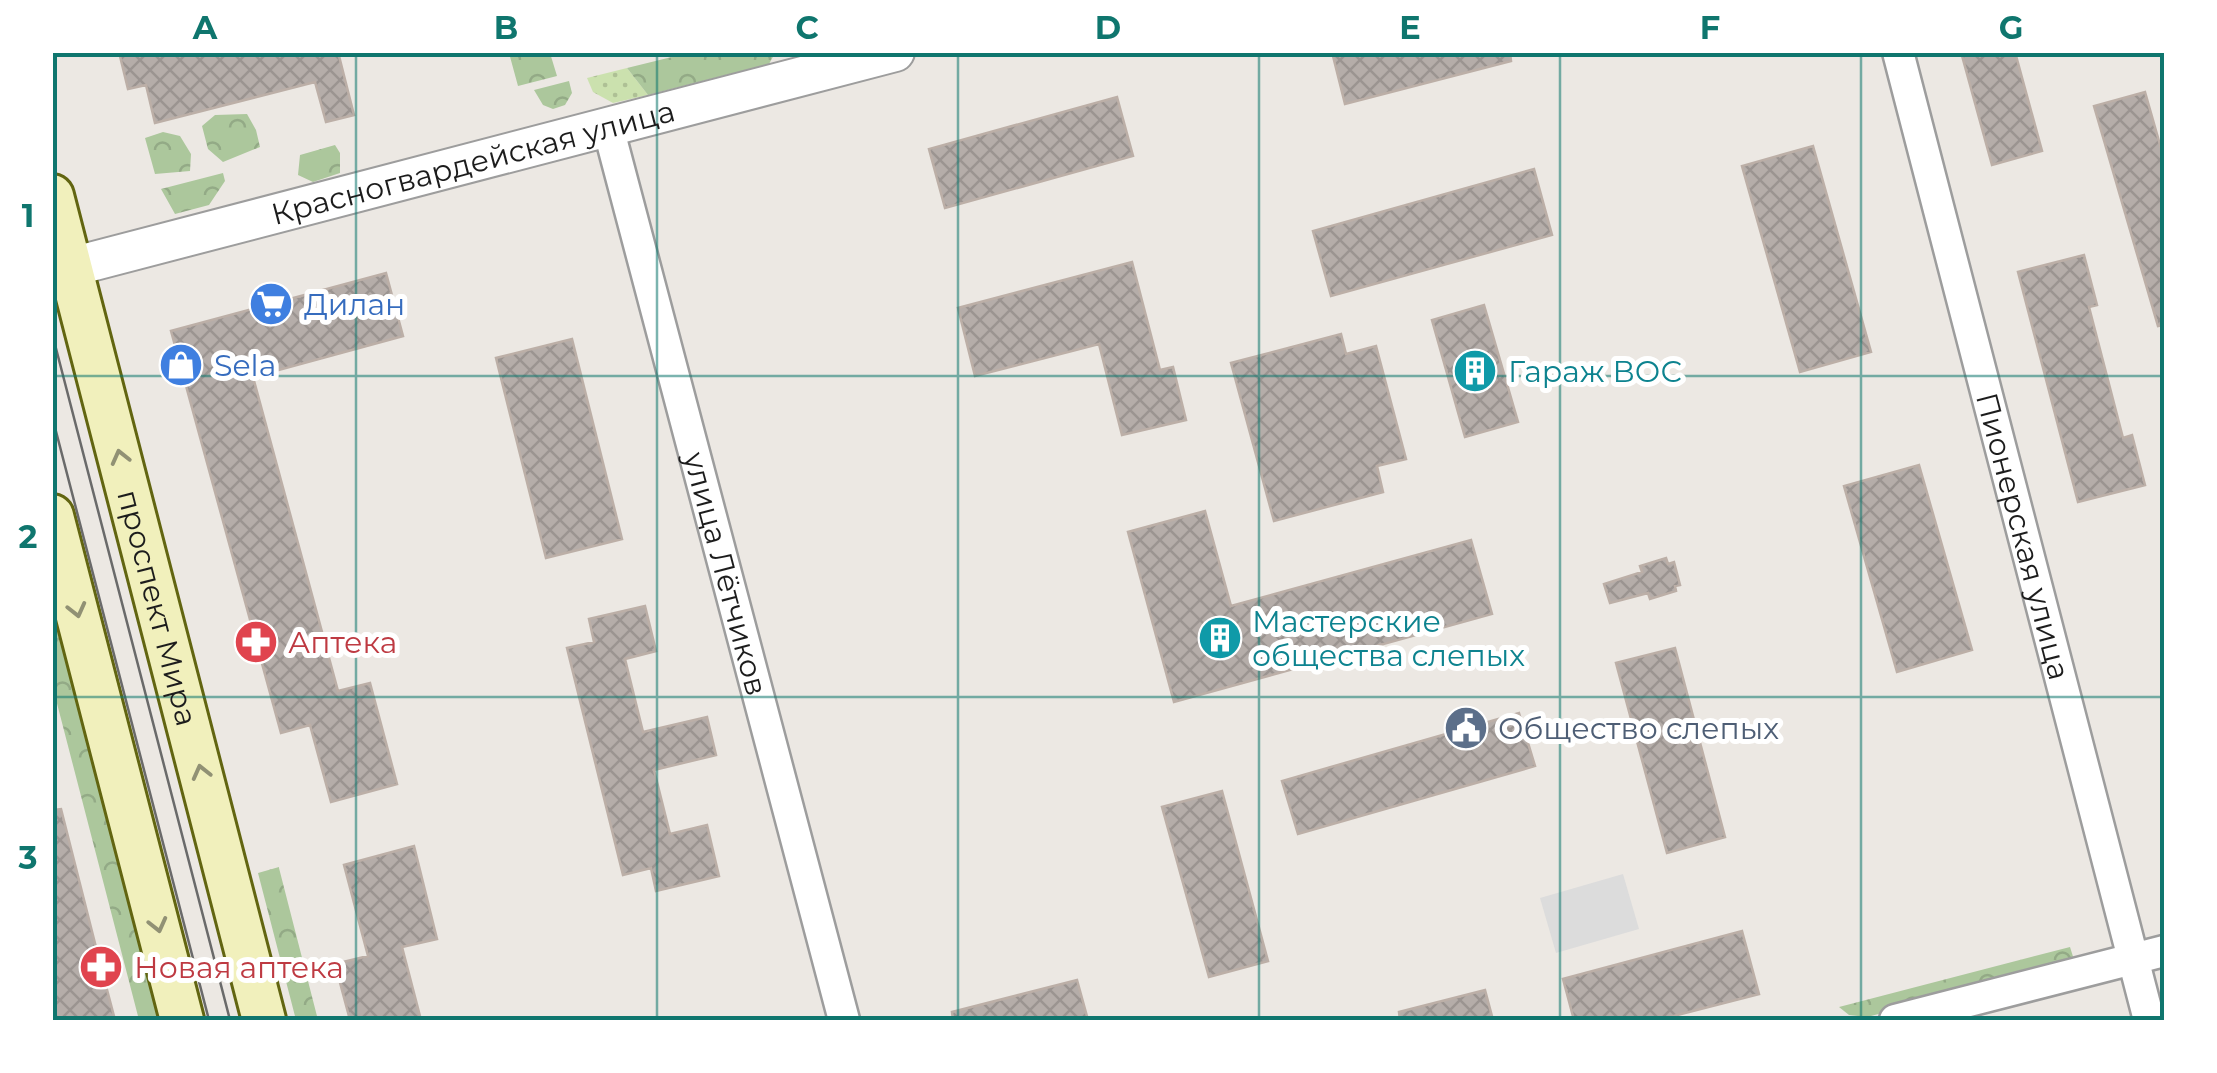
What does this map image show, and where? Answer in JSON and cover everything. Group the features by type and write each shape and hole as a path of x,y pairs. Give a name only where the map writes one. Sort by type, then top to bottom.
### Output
{"main road":[{"name":"проспект Мира","path":"52,196 62,270 264,1020"},
{"path":"52,516 182,1020"}],"street":[{"name":"Красногвардейская улица","path":"62,270 895,52"},
{"name":"Пионерская улица","path":"1898,52 2149,1020"},
{"name":"улица Лётчиков","path":"608,127 844,1020"},
{"path":"1895,1020 2164,951"}],"green space":[{"path":"509,53 550,53 557,76 518,86"},
{"path":"688,53 775,53 769,64 648,95 627,68"},
{"path":"627,68 648,95 613,103 593,92 587,78"},
{"path":"569,81 572,93 565,105 553,109 543,105 534,90"},
{"path":"247,114 260,147 223,162 208,149 202,126 215,115"},
{"path":"163,132 180,136 191,154 190,171 155,174 145,138"},
{"path":"335,145 340,153 340,173 313,182 298,175 300,155"},
{"path":"223,173 225,181 209,205 175,214 161,189"},
{"path":"52,583 166,1020 139,1020 53,688"},
{"path":"279,867 318,1020 296,1020 258,873"},
{"path":"2070,947 2075,963 1867,1017 1849,1015 1839,1007"}],"shaded area":[{"path":"1623,874 1639,929 1556,953 1540,898"}],"building":[{"path":"119,52 338,52 354,115 326,122 315,82 155,123 146,85 128,89"},
{"path":"1332,52 1510,52 1511,61 1345,104"},
{"path":"1961,52 2015,52 2042,151 1992,165"},
{"path":"2145,92 2164,159 2164,325 2158,326 2094,106"},
{"path":"1117,97 1133,156 945,208 929,149"},
{"path":"1813,146 1871,352 1800,372 1742,166"},
{"path":"1534,169 1552,235 1331,296 1313,231"},
{"path":"2084,255 2097,305 2089,307 2123,438 2132,435 2145,485 2078,502 2018,272"},
{"path":"1132,262 1160,370 1173,367 1186,420 1122,435 1099,344 975,376 958,308"},
{"path":"386,273 403,336 253,377 338,691 370,683 397,784 331,802 310,725 281,733 171,331"},
{"name":"Гараж ВОС","path":"1484,305 1518,422 1465,437 1432,320"},
{"path":"1341,334 1346,354 1376,346 1406,459 1377,466 1383,492 1274,521 1231,363"},
{"path":"572,339 622,539 546,558 496,358"},
{"path":"1919,465 1972,650 1897,672 1844,486"},
{"path":"1205,511 1231,606 1471,540 1492,614 1174,702 1128,532"},
{"path":"1666,558 1668,564 1674,562 1680,585 1675,586 1676,591 1650,599 1648,593 1610,603 1604,584 1642,572 1640,566"},
{"path":"645,606 656,651 625,659 643,732 707,717 716,755 654,770 670,834 707,825 719,876 656,891 651,868 623,875 567,648 594,642 589,619"},
{"path":"1675,648 1725,837 1667,853 1616,663"},
{"path":"1519,713 1535,766 1298,834 1282,781"},
{"path":"1222,791 1268,961 1209,977 1162,807"},
{"path":"61,809 115,1020 52,1020 52,810"},
{"path":"414,846 437,939 402,947 421,1020 350,1020 335,964 368,956 344,865"},
{"path":"1742,931 1759,994 1658,1020 1574,1020 1563,979"},
{"path":"1077,980 1088,1020 953,1020 952,1012"},
{"path":"1485,990 1493,1020 1400,1020 1399,1012"}],"tram line":[{"path":"52,333 230,1020"},
{"path":"52,416 209,1020"}],"place":[{"name":"Дилан","path":"271,304"},
{"name":"Sela","path":"181,365"},
{"name":"Гараж ВОС","path":"1475,371"},
{"name":"Мастерские общества слепых","path":"1220,638"},
{"name":"Аптека","path":"256,642"},
{"name":"Общество слепых","path":"1466,728"},
{"name":"Новая аптека","path":"101,967"}]}
